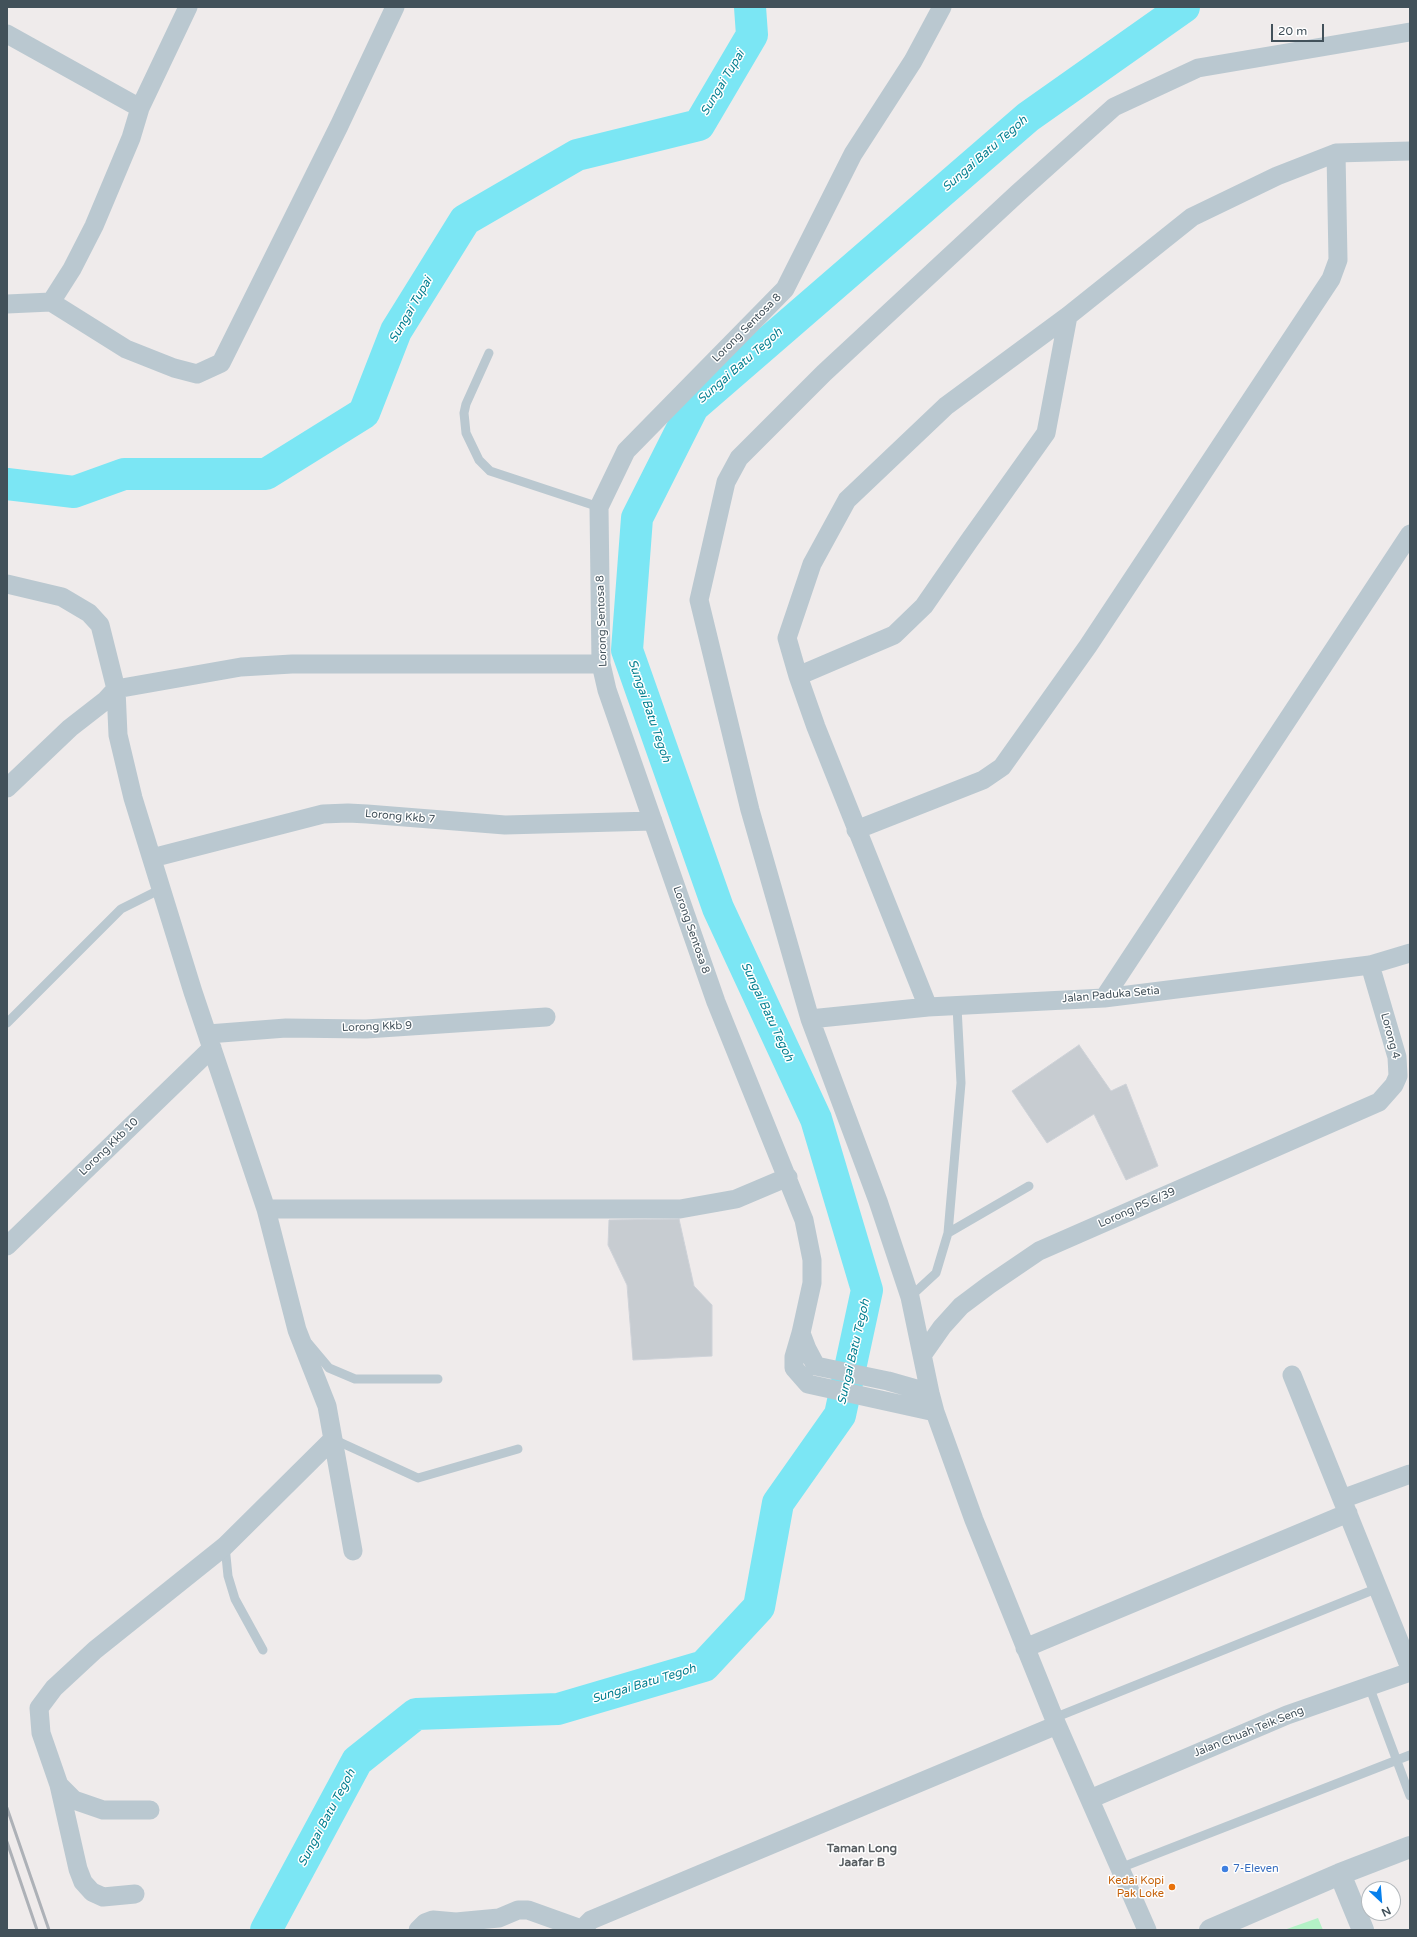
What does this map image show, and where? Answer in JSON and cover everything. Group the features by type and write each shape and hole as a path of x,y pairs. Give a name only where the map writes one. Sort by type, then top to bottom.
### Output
{"street":[{"path":"51,302 72,269 94,226 131,138 140,108 188,7"},
{"path":"7,304 51,302 126,349 174,368 197,374 221,362 335,133 395,7"},
{"name":"Lorong Sentosa 8","path":"935,1412 808,1384 794,1368 794,1357 812,1283 812,1260 804,1220 716,1002 607,690 601,664 599,507 626,451 785,290 853,154 913,61 942,7"},
{"path":"1147,1930 1055,1722 974,1520 935,1412 910,1297 878,1201 810,1019 750,810 699,600 726,482 739,458 824,373 1018,193 1114,107 1198,68 1410,32"},
{"path":"7,34 140,108"},
{"path":"928,1007 856,830 798,676 787,638 812,564 847,500 946,406 1068,316 1192,217 1277,176 1336,153 1410,151"},
{"path":"856,830 983,780 1002,766 1070,671 1331,279 1338,260 1336,153"},
{"path":"798,676 894,635 924,606 1046,433 1068,316"},
{"path":"1104,998 1410,534"},
{"path":"7,584 62,597 89,613 100,625 116,689 118,734 133,798 193,992 266,1209 297,1330 326,1406 354,1551"},
{"path":"7,788 70,728 106,700 116,689 241,667 292,664 601,664"},
{"name":"Lorong Kkb 7","path":"152,858 323,814 348,812 505,825 653,821"},
{"name":"Jalan Paduka Setia","path":"810,1019 928,1007 957,1007 1104,998 1370,965 1410,953"},
{"name":"Lorong 4","path":"1370,965 1397,1057 1398,1076 1394,1085 1378,1102"},
{"name":"Lorong Kkb 9","path":"210,1041 286,1028 366,1029 546,1017"},
{"name":"Lorong Kkb 10","path":"7,1246 210,1041"},
{"name":"Lorong PS 6/39","path":"923,1354 942,1327 962,1306 989,1285 1039,1251 1378,1102"},
{"path":"266,1209 680,1209 736,1199 788,1178"},
{"path":"801,1333 806,1350 816,1366 888,1381 930,1393"},
{"path":"1292,1375 1410,1668"},
{"path":"135,1894 103,1897 92,1892 83,1882 78,1869 59,1785 41,1733 39,1708 54,1688 95,1650 225,1546 333,1439"},
{"path":"1025,1648 1345,1506 1410,1474"},
{"name":"Jalan Chuah Teik Seng","path":"1090,1799 1287,1715 1410,1672"},
{"path":"418,1930 425,1923 433,1920 456,1922 499,1918 518,1910 528,1910 581,1929 591,1920 1055,1722"},
{"path":"59,1785 74,1800 103,1810 150,1810"},
{"path":"1210,1930 1340,1874 1410,1847"},
{"path":"1340,1874 1363,1930"}],"lane":[{"path":"489,353 466,404 464,413 466,433 479,460 490,471 599,507"},
{"path":"7,1023 120,909 161,889"},
{"path":"910,1297 936,1273 948,1233 961,1083 957,1007"},
{"path":"948,1233 1029,1186"},
{"path":"297,1330 328,1368 356,1379 438,1379"},
{"path":"333,1439 418,1478 518,1449"},
{"path":"225,1546 228,1576 235,1599 263,1650"},
{"path":"1055,1722 1378,1588"},
{"path":"1369,1686 1410,1796"},
{"path":"1120,1868 1410,1754"}],"green space":[{"path":"1318,1918 1323,1930 1284,1930"}],"building":[{"path":"1079,1045 1111,1091 1126,1084 1158,1166 1126,1180 1094,1114 1047,1143 1012,1091"},
{"path":"679,1219 694,1286 712,1305 712,1356 633,1360 627,1285 608,1245 609,1220"}],"waterway":[{"name":"Sungai Tupai","path":"7,484 74,492 124,474 266,474 364,413 396,331 465,220 577,155 699,125 752,35 750,7"},
{"name":"Sungai Batu Tegoh","path":"266,1930 357,1761 416,1714 558,1709 704,1666 759,1607 778,1503 840,1415 867,1290 816,1119 718,908 627,650 637,518 693,407 1028,117 1184,7"}],"railway":[{"path":"7,1808 49,1930"},
{"path":"7,1842 37,1930"}],"place":[{"name":"7-Eleven","path":"1225,1869"},
{"name":"Kedai Kopi Pak Loke","path":"1172,1887"}],"district":[{"name":"Taman Long Jaafar B","path":"862,1856"}]}
